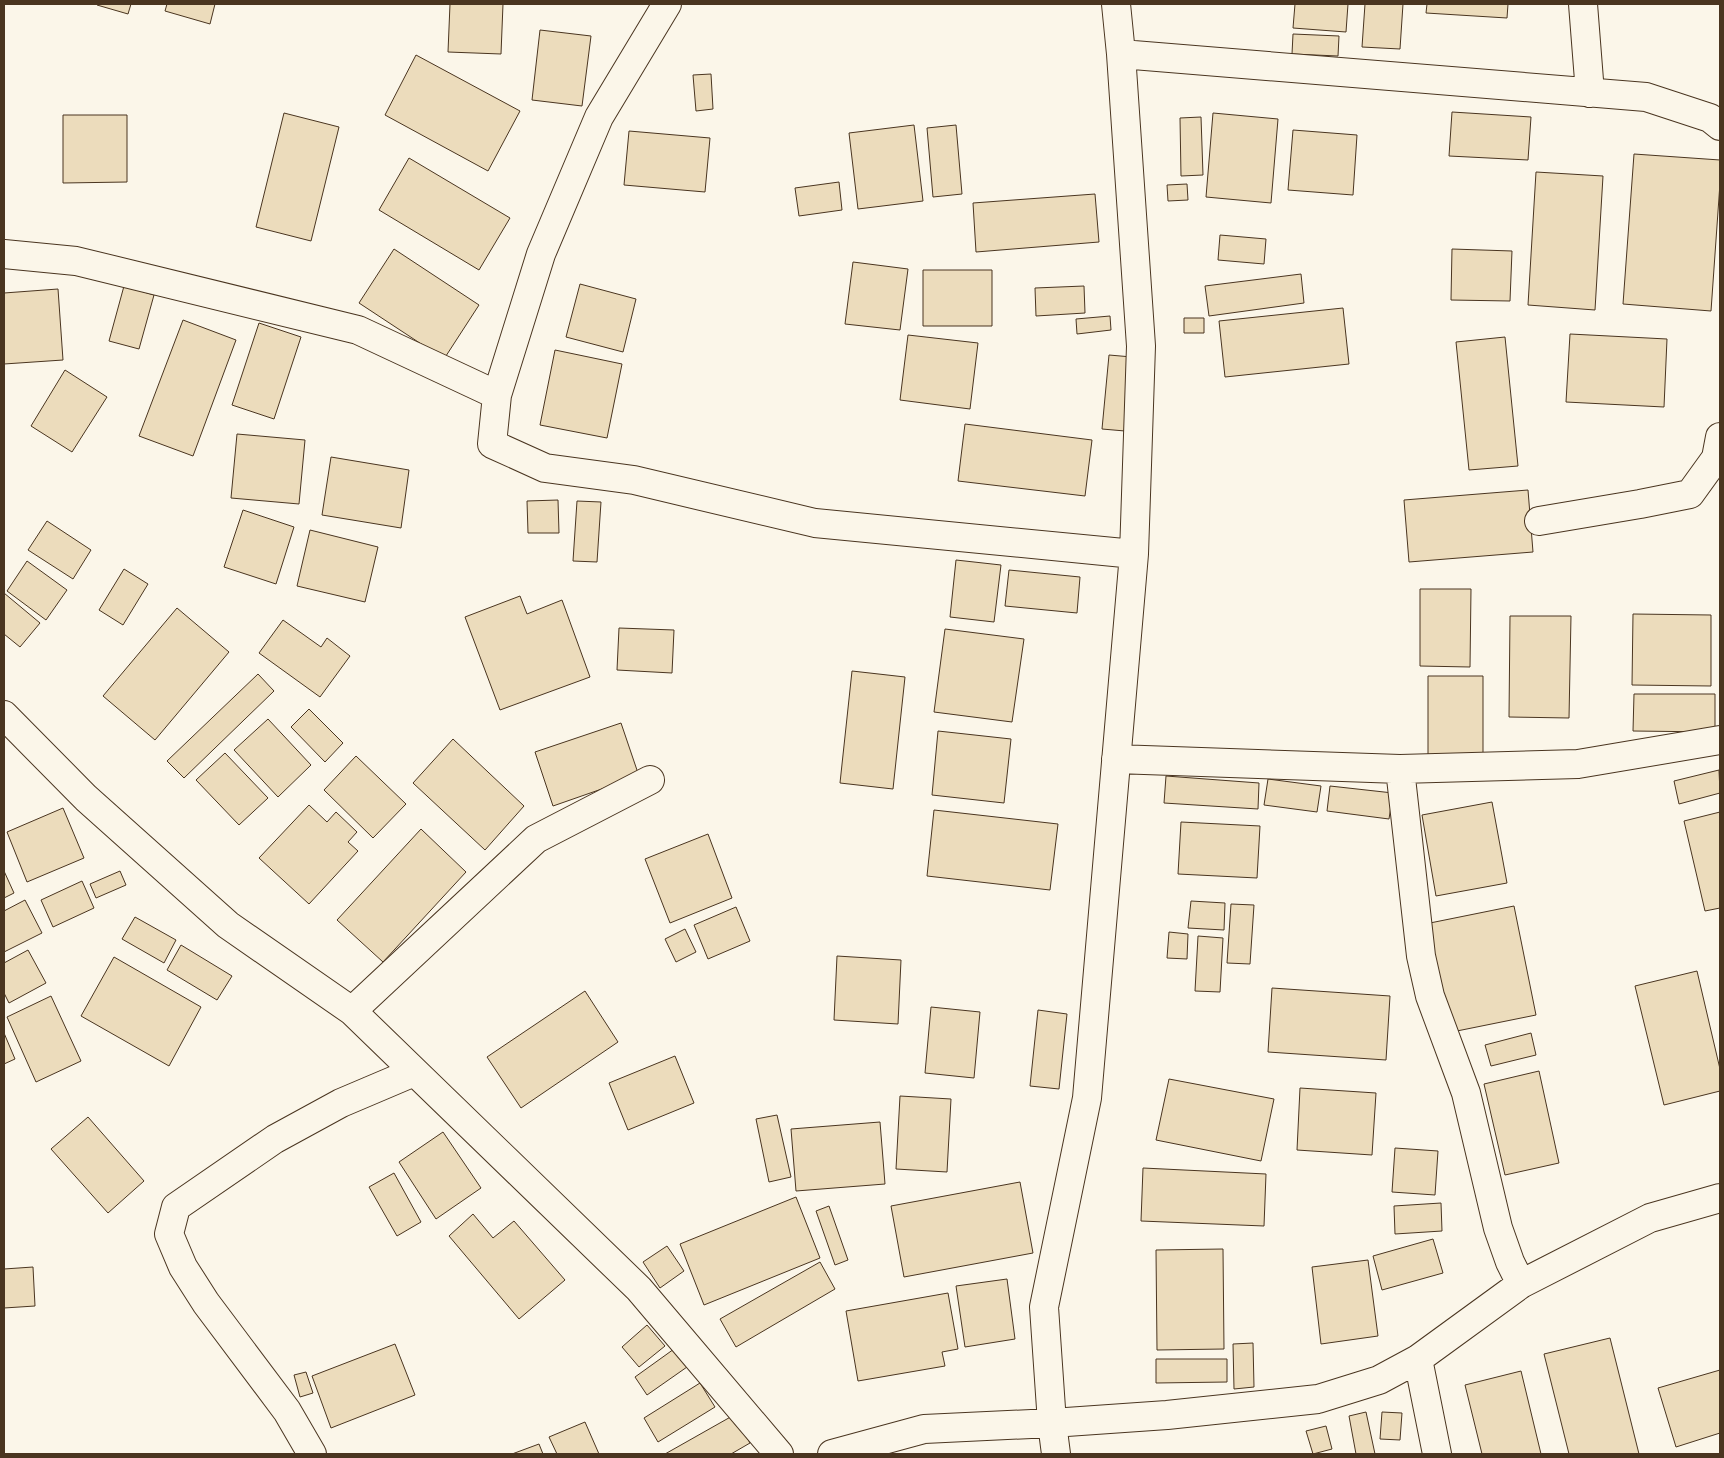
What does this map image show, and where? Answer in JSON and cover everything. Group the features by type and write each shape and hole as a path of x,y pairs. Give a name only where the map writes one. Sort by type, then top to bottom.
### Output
{"street":[{"path":"667,4 599,117 541,254 497,395 492,444 545,468 634,480 814,523 1134,554"},
{"path":"1056,1454 1044,1307 1087,1098 1134,554 1140,346 1116,4"},
{"path":"1583,4 1590,92"},
{"path":"1121,54 1646,98 1710,118 1720,126"},
{"path":"4,254 76,261 358,330 497,395"},
{"path":"1539,522 1690,494 1716,458 1720,437"},
{"path":"4,715 86,798 228,925 352,1011 639,1289 779,1454"},
{"path":"1116,759 1400,769 1578,764 1720,740"},
{"path":"1400,769 1421,956 1430,996 1466,1093 1498,1228 1510,1262 1521,1284"},
{"path":"352,1011 536,840 650,780"},
{"path":"312,1454 287,1412 206,1303 183,1267 169,1234 176,1207 276,1139 341,1103 414,1072"},
{"path":"832,1454 924,1429 1167,1415 1318,1399 1379,1380 1418,1359 1521,1284 1650,1218 1720,1198"},
{"path":"1418,1359 1437,1454"}],"building":[{"path":"97,4 131,4 128,14"},
{"path":"167,4 215,4 210,24 165,11"},
{"path":"450,4 503,4 501,54 448,52"},
{"path":"1295,4 1348,4 1346,32 1293,28"},
{"path":"1365,4 1403,4 1400,49 1362,47"},
{"path":"1427,4 1508,4 1507,18 1426,13"},
{"path":"540,30 591,36 582,106 532,100"},
{"path":"1293,34 1339,36 1338,56 1292,54"},
{"path":"416,55 520,111 488,171 385,115"},
{"path":"711,74 713,109 696,111 693,75"},
{"path":"1452,112 1531,117 1528,160 1449,156"},
{"path":"284,113 339,127 311,241 256,227"},
{"path":"1213,113 1278,119 1271,203 1206,197"},
{"path":"63,115 127,115 127,182 63,183"},
{"path":"1201,117 1203,175 1181,176 1180,118"},
{"path":"914,125 923,201 858,209 849,133"},
{"path":"956,125 962,194 933,197 927,128"},
{"path":"1293,130 1357,135 1353,195 1288,190"},
{"path":"629,131 710,138 705,192 624,185"},
{"path":"1634,154 1720,160 1711,311 1623,304"},
{"path":"409,158 510,218 479,270 379,210"},
{"path":"1536,172 1603,176 1595,310 1528,305"},
{"path":"839,182 842,210 799,216 795,188"},
{"path":"1187,184 1188,200 1168,201 1167,185"},
{"path":"1095,194 1099,242 976,252 973,203"},
{"path":"1220,235 1266,239 1264,264 1218,260"},
{"path":"394,249 479,305 444,359 359,303"},
{"path":"1452,249 1512,251 1510,301 1451,300"},
{"path":"853,262 908,269 900,330 845,324"},
{"path":"923,270 992,270 992,326 923,326"},
{"path":"1301,274 1304,303 1209,316 1205,286"},
{"path":"580,284 636,299 623,352 566,337"},
{"path":"124,286 154,295 139,349 109,341"},
{"path":"1084,286 1085,313 1036,316 1035,288"},
{"path":"58,289 63,360 4,364 4,293"},
{"path":"1343,308 1349,364 1225,377 1219,321"},
{"path":"1110,316 1111,330 1077,334 1076,319"},
{"path":"1184,318 1204,318 1204,333 1184,333"},
{"path":"183,320 236,340 193,456 139,436"},
{"path":"259,323 301,337 274,419 232,405"},
{"path":"1570,334 1667,339 1664,407 1566,402"},
{"path":"908,335 978,343 970,409 900,400"},
{"path":"1505,337 1518,466 1469,470 1456,342"},
{"path":"555,350 622,364 607,438 540,425"},
{"path":"1109,355 1132,357 1125,431 1102,429"},
{"path":"65,370 107,397 72,452 31,426"},
{"path":"965,424 1092,440 1085,496 958,481"},
{"path":"237,434 305,440 299,504 231,498"},
{"path":"331,457 409,470 401,528 322,515"},
{"path":"1528,490 1533,552 1409,562 1404,500"},
{"path":"558,500 559,533 528,533 527,501"},
{"path":"577,501 601,502 597,562 573,561"},
{"path":"243,510 294,527 276,584 224,567"},
{"path":"47,521 91,550 73,579 28,550"},
{"path":"310,530 378,547 365,602 297,586"},
{"path":"956,560 1001,565 994,622 950,617"},
{"path":"27,561 67,590 46,620 7,591"},
{"path":"124,569 148,584 123,625 99,610"},
{"path":"1009,570 1080,577 1077,613 1005,606"},
{"path":"1420,589 1471,589 1470,667 1420,666"},
{"path":"4,593 40,623 20,647 4,634"},
{"path":"520,596 527,614 562,600 590,677 500,710 465,617"},
{"path":"177,608 229,652 155,740 103,696"},
{"path":"1633,614 1711,615 1711,686 1632,685"},
{"path":"1510,616 1571,616 1569,718 1509,717"},
{"path":"283,620 321,647 327,638 350,656 320,697 259,653"},
{"path":"619,628 674,630 672,673 617,670"},
{"path":"945,629 1024,639 1012,722 934,712"},
{"path":"852,671 905,677 893,789 840,783"},
{"path":"258,674 274,691 184,778 167,761"},
{"path":"1428,676 1483,676 1483,757 1428,756"},
{"path":"1634,694 1715,694 1715,732 1633,731"},
{"path":"309,709 343,743 325,762 291,727"},
{"path":"268,719 311,765 278,797 234,750"},
{"path":"621,723 639,776 553,806 535,752"},
{"path":"938,731 1011,739 1004,803 932,795"},
{"path":"453,739 524,806 485,850 413,783"},
{"path":"225,753 268,798 239,825 196,780"},
{"path":"356,756 406,804 373,838 324,790"},
{"path":"1719,770 1720,793 1679,804 1674,781"},
{"path":"1166,776 1259,783 1258,809 1164,803"},
{"path":"1268,779 1321,786 1317,812 1264,805"},
{"path":"1330,786 1393,793 1389,819 1327,811"},
{"path":"1492,802 1507,883 1436,896 1422,815"},
{"path":"309,805 327,822 336,812 357,832 348,842 358,851 309,904 259,858"},
{"path":"63,808 84,858 27,882 7,832"},
{"path":"934,810 1058,824 1050,890 927,876"},
{"path":"1720,812 1720,908 1705,911 1684,821"},
{"path":"1181,822 1260,826 1257,878 1178,874"},
{"path":"421,829 466,872 383,962 337,920"},
{"path":"708,834 732,898 670,923 645,859"},
{"path":"4,871 14,893 4,898"},
{"path":"120,871 126,885 96,898 90,884"},
{"path":"82,881 94,908 53,927 41,900"},
{"path":"25,900 42,933 4,952 4,911"},
{"path":"1191,901 1225,903 1224,930 1188,928"},
{"path":"1231,904 1254,905 1250,964 1227,963"},
{"path":"1514,906 1536,1015 1447,1033 1425,924"},
{"path":"736,907 750,941 708,959 694,925"},
{"path":"135,917 176,940 164,963 122,939"},
{"path":"685,929 696,952 676,962 665,939"},
{"path":"1169,932 1188,934 1187,959 1167,958"},
{"path":"1198,936 1223,938 1220,992 1195,991"},
{"path":"181,945 232,976 217,1000 167,970"},
{"path":"28,950 46,983 9,1003 4,993 4,963"},
{"path":"837,956 901,960 898,1024 834,1020"},
{"path":"114,957 201,1007 169,1066 81,1016"},
{"path":"1697,971 1720,1069 1720,1091 1664,1105 1635,986"},
{"path":"1272,988 1390,996 1386,1060 1268,1052"},
{"path":"585,991 618,1042 521,1108 487,1057"},
{"path":"51,996 81,1061 36,1082 7,1017"},
{"path":"931,1007 980,1012 974,1078 925,1073"},
{"path":"1038,1010 1067,1014 1059,1089 1030,1086"},
{"path":"4,1033 15,1059 4,1064"},
{"path":"1531,1033 1536,1055 1491,1066 1485,1045"},
{"path":"675,1056 694,1103 628,1130 609,1083"},
{"path":"1539,1071 1559,1163 1505,1175 1484,1084"},
{"path":"1169,1079 1274,1099 1261,1161 1156,1140"},
{"path":"1300,1088 1376,1093 1372,1155 1297,1150"},
{"path":"900,1096 951,1099 947,1172 896,1169"},
{"path":"777,1115 791,1177 769,1182 756,1119"},
{"path":"88,1117 144,1181 108,1213 51,1149"},
{"path":"880,1122 885,1184 796,1191 791,1129"},
{"path":"443,1132 481,1188 436,1219 399,1162"},
{"path":"1395,1148 1438,1151 1435,1195 1392,1192"},
{"path":"1143,1168 1266,1174 1264,1226 1141,1221"},
{"path":"394,1173 421,1222 397,1236 369,1187"},
{"path":"1020,1182 1033,1253 904,1277 891,1206"},
{"path":"796,1197 820,1258 704,1305 680,1244"},
{"path":"1441,1203 1442,1231 1395,1234 1394,1206"},
{"path":"829,1206 848,1260 835,1265 816,1211"},
{"path":"473,1214 493,1238 514,1221 565,1280 519,1319 449,1236"},
{"path":"1433,1239 1443,1273 1382,1290 1373,1256"},
{"path":"667,1246 684,1271 660,1288 643,1262"},
{"path":"1223,1249 1224,1349 1157,1350 1156,1250"},
{"path":"1368,1260 1378,1336 1321,1344 1312,1267"},
{"path":"820,1262 835,1289 736,1347 720,1319"},
{"path":"33,1267 35,1306 4,1308 4,1269"},
{"path":"1007,1279 1015,1339 965,1347 956,1286"},
{"path":"948,1293 958,1349 942,1352 945,1366 858,1381 846,1311"},
{"path":"647,1325 665,1346 639,1367 622,1347"},
{"path":"1610,1338 1639,1454 1569,1454 1544,1354"},
{"path":"1253,1343 1254,1387 1234,1389 1233,1344"},
{"path":"395,1344 415,1395 331,1428 312,1376"},
{"path":"674,1349 687,1367 647,1395 635,1377"},
{"path":"1156,1359 1227,1359 1227,1382 1156,1383"},
{"path":"1720,1370 1720,1433 1676,1447 1658,1388"},
{"path":"1521,1371 1541,1454 1482,1454 1465,1385"},
{"path":"306,1372 313,1393 300,1397 294,1375"},
{"path":"700,1383 715,1407 658,1442 644,1418"},
{"path":"1366,1412 1375,1454 1356,1454 1349,1416"},
{"path":"1382,1412 1402,1413 1400,1440 1380,1439"},
{"path":"734,1415 750,1443 731,1454 665,1454"},
{"path":"585,1422 599,1454 557,1454 549,1437"},
{"path":"1326,1426 1332,1449 1313,1454 1306,1431"},
{"path":"539,1444 543,1454 512,1454"}]}
